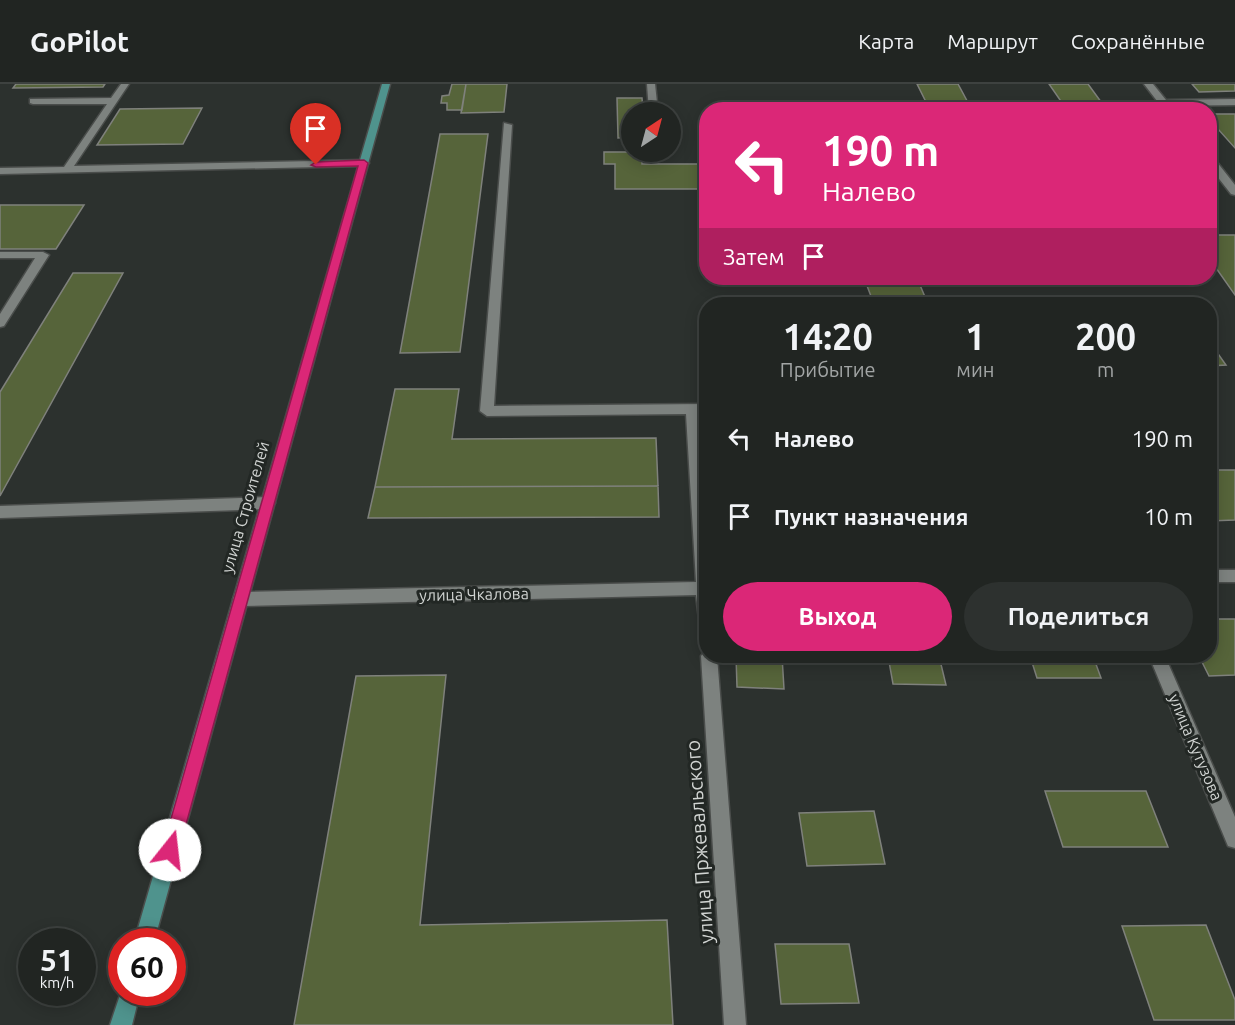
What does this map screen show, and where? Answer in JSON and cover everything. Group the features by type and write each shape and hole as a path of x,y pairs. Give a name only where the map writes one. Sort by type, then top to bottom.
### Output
{"main road":[{"name":"улица Строителей","path":"148,928 386,84"},
{"path":"121,1025 126,1006"}],"street":[{"path":"67,170 125,84"},
{"path":"651,84 653,102"},
{"path":"1148,84 1163,102"},
{"path":"33,101 114,101"},
{"path":"1217,103 1235,102"},
{"path":"507,125 487,411 699,409"},
{"path":"0,171 364,163"},
{"path":"1217,169 1235,192"},
{"path":"0,255 43,255 0,323"},
{"path":"0,512 268,502"},
{"path":"1217,576 1235,576"},
{"name":"улица Чкалова","path":"241,599 699,588"},
{"name":"улица Пржевальского","path":"709,663 735,1025"},
{"name":"улица Кутузова","path":"1160,663 1235,839"}],"building":[{"path":"16,84 105,84 103,87 13,88"},
{"path":"452,84 466,84 462,110 447,110 447,103 441,103 442,96 449,95"},
{"path":"466,84 507,84 504,112 461,113"},
{"path":"917,84 958,84 968,102 926,102"},
{"path":"1049,84 1088,84 1101,102 1061,102"},
{"path":"1192,84 1235,84 1235,91 1199,92"},
{"path":"617,98 642,98 642,102 621,102 621,138 618,138"},
{"path":"202,108 183,144 97,145 120,109"},
{"path":"1217,114 1235,114 1235,148 1217,128"},
{"path":"440,134 488,134 460,352 400,353"},
{"path":"604,152 621,152 621,162 699,164 699,189 615,189 615,164 604,164"},
{"path":"0,205 84,205 56,249 0,249"},
{"path":"1217,235 1235,235 1235,295 1217,269"},
{"path":"73,273 123,273 0,496 0,392"},
{"path":"867,285 920,285 925,297 871,297"},
{"path":"1217,352 1226,365 1217,366"},
{"path":"395,389 459,389 452,439 656,438 658,486 375,487"},
{"path":"1217,470 1235,470 1235,520 1217,521"},
{"path":"658,486 659,517 368,518 375,487"},
{"path":"1217,619 1235,619 1235,675 1209,676 1202,663 1217,663"},
{"path":"736,663 782,663 784,689 737,687"},
{"path":"889,663 941,663 946,685 893,684"},
{"path":"1032,663 1096,663 1101,678 1037,678"},
{"path":"446,675 420,925 667,920 673,1025 294,1025 356,676"},
{"path":"1045,791 1146,791 1168,847 1063,847"},
{"path":"874,811 885,864 807,866 799,813"},
{"path":"1206,925 1235,1000 1235,1020 1154,1020 1122,926"},
{"path":"775,944 849,944 859,1003 781,1004"}],"route":[{"path":"170,850 364,163 316,165"}]}
